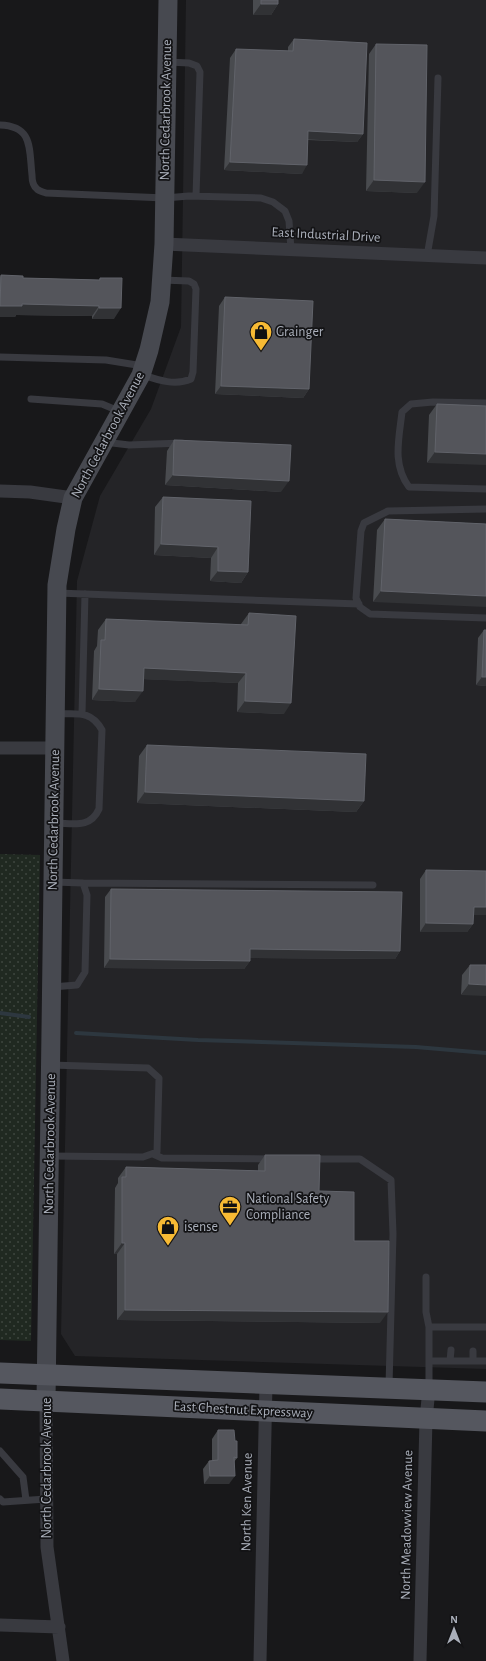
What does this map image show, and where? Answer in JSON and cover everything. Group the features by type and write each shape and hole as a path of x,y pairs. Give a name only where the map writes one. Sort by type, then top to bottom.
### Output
{"main road":[{"name":"East Chestnut Expressway","path":"0,1373 486,1392"},
{"name":"East Chestnut Expressway","path":"0,1399 486,1421"}],"street":[{"name":"North Cedarbrook Avenue","path":"63,1661 47,1547 46,1499 46,1375 57,593 61,558 73,498 102,442 121,412 142,370 156,327 160,302 164,244 168,0"},
{"name":"East Industrial Drive","path":"164,244 486,258"},
{"path":"0,491 30,492 73,498"},
{"path":"0,748 55,748"},
{"name":"North Ken Avenue","path":"260,1661 266,1384"},
{"name":"North Meadowview Avenue","path":"420,1661 426,1419 429,1389"},
{"path":"0,1625 59,1627"}],"lane":[{"path":"167,62 189,63 197,66 200,72 196,196"},
{"path":"427,256 434,216 438,78"},
{"path":"0,124 19,128 27,136 33,181 36,189 46,193 164,198 196,196 261,198 273,202 285,211 289,221 291,250"},
{"path":"0,357 106,360 142,370 163,382 184,382 191,379 193,372 196,289 194,284 189,281 162,280"},
{"path":"31,399 102,404 121,412"},
{"path":"486,403 433,402 411,404 402,412 397,454 402,477 409,487 486,489"},
{"path":"102,442 129,445 163,442 193,443"},
{"path":"486,509 388,511 364,523 361,532 356,598 360,607 370,614 486,618"},
{"path":"57,593 359,604"},
{"path":"82,714 85,594"},
{"path":"54,823 86,824 95,818 99,809 102,730 97,722 90,716 82,714 56,714"},
{"path":"53,882 373,885"},
{"path":"52,987 77,985 85,972 87,895 84,883"},
{"path":"50,1156 143,1157 157,1152 159,1078 148,1068 51,1066"},
{"path":"153,1154 162,1158 277,1159"},
{"path":"308,1159 360,1159 391,1180 393,1234 389,1388"},
{"path":"426,1277 426,1312 429,1327 430,1361 429,1389"},
{"path":"429,1327 486,1328"},
{"path":"451,1327 451,1336"},
{"path":"474,1328 474,1336"},
{"path":"450,1350 450,1361"},
{"path":"473,1351 473,1361"},
{"path":"430,1361 486,1361"},
{"path":"0,1451 3,1459 16,1469 23,1477 26,1500"},
{"path":"9,1474 16,1469"},
{"path":"1,1501 46,1499"}],"shaded area":[{"path":"186,0 486,0 486,1369 75,1356 61,1334 77,581 100,496 151,409 181,327"},
{"path":"0,854 40,855 31,1341 0,1340"}],"building":[{"path":"261,0 278,0 278,4 261,4"},
{"path":"294,39 367,43 363,134 308,131 307,165 230,162 236,49 293,51"},
{"path":"376,44 427,45 425,182 374,180"},
{"path":"1,275 23,276 23,278 100,280 100,278 122,278 121,308 22,304 22,306 0,306"},
{"name":"Grainger","path":"225,297 313,301 309,389 221,386"},
{"path":"437,404 486,406 486,454 435,452"},
{"path":"174,440 291,445 289,481 173,475"},
{"path":"163,497 251,501 248,572 218,571 218,547 161,544"},
{"path":"385,519 486,524 486,596 381,591"},
{"path":"249,613 296,616 291,703 245,701 246,673 144,668 143,691 99,689 101,640 105,640 106,619 248,625"},
{"path":"484,630 486,630 486,677 482,677"},
{"path":"147,745 366,754 364,801 145,792"},
{"path":"426,870 486,871 486,907 474,907 473,924 426,923"},
{"path":"111,889 402,892 400,951 250,949 250,961 110,959"},
{"path":"470,965 486,965 486,985 469,984"},
{"name":"National Safety Compliance","path":"265,1155 320,1155 319,1191 354,1192 354,1241 389,1241 388,1312 125,1310 125,1243 122,1243 122,1177 126,1177 126,1167 265,1171"},
{"path":"218,1430 234,1430 235,1441 237,1441 237,1458 234,1457 235,1476 210,1476 209,1461 218,1460"}],"waterway":[{"path":"0,1013 29,1017"},
{"path":"76,1033 198,1040 416,1047 486,1053"}],"place":[{"name":"Grainger","path":"261,352"},
{"name":"National Safety Compliance","path":"230,1226"},
{"name":"isense","path":"168,1246"}]}
